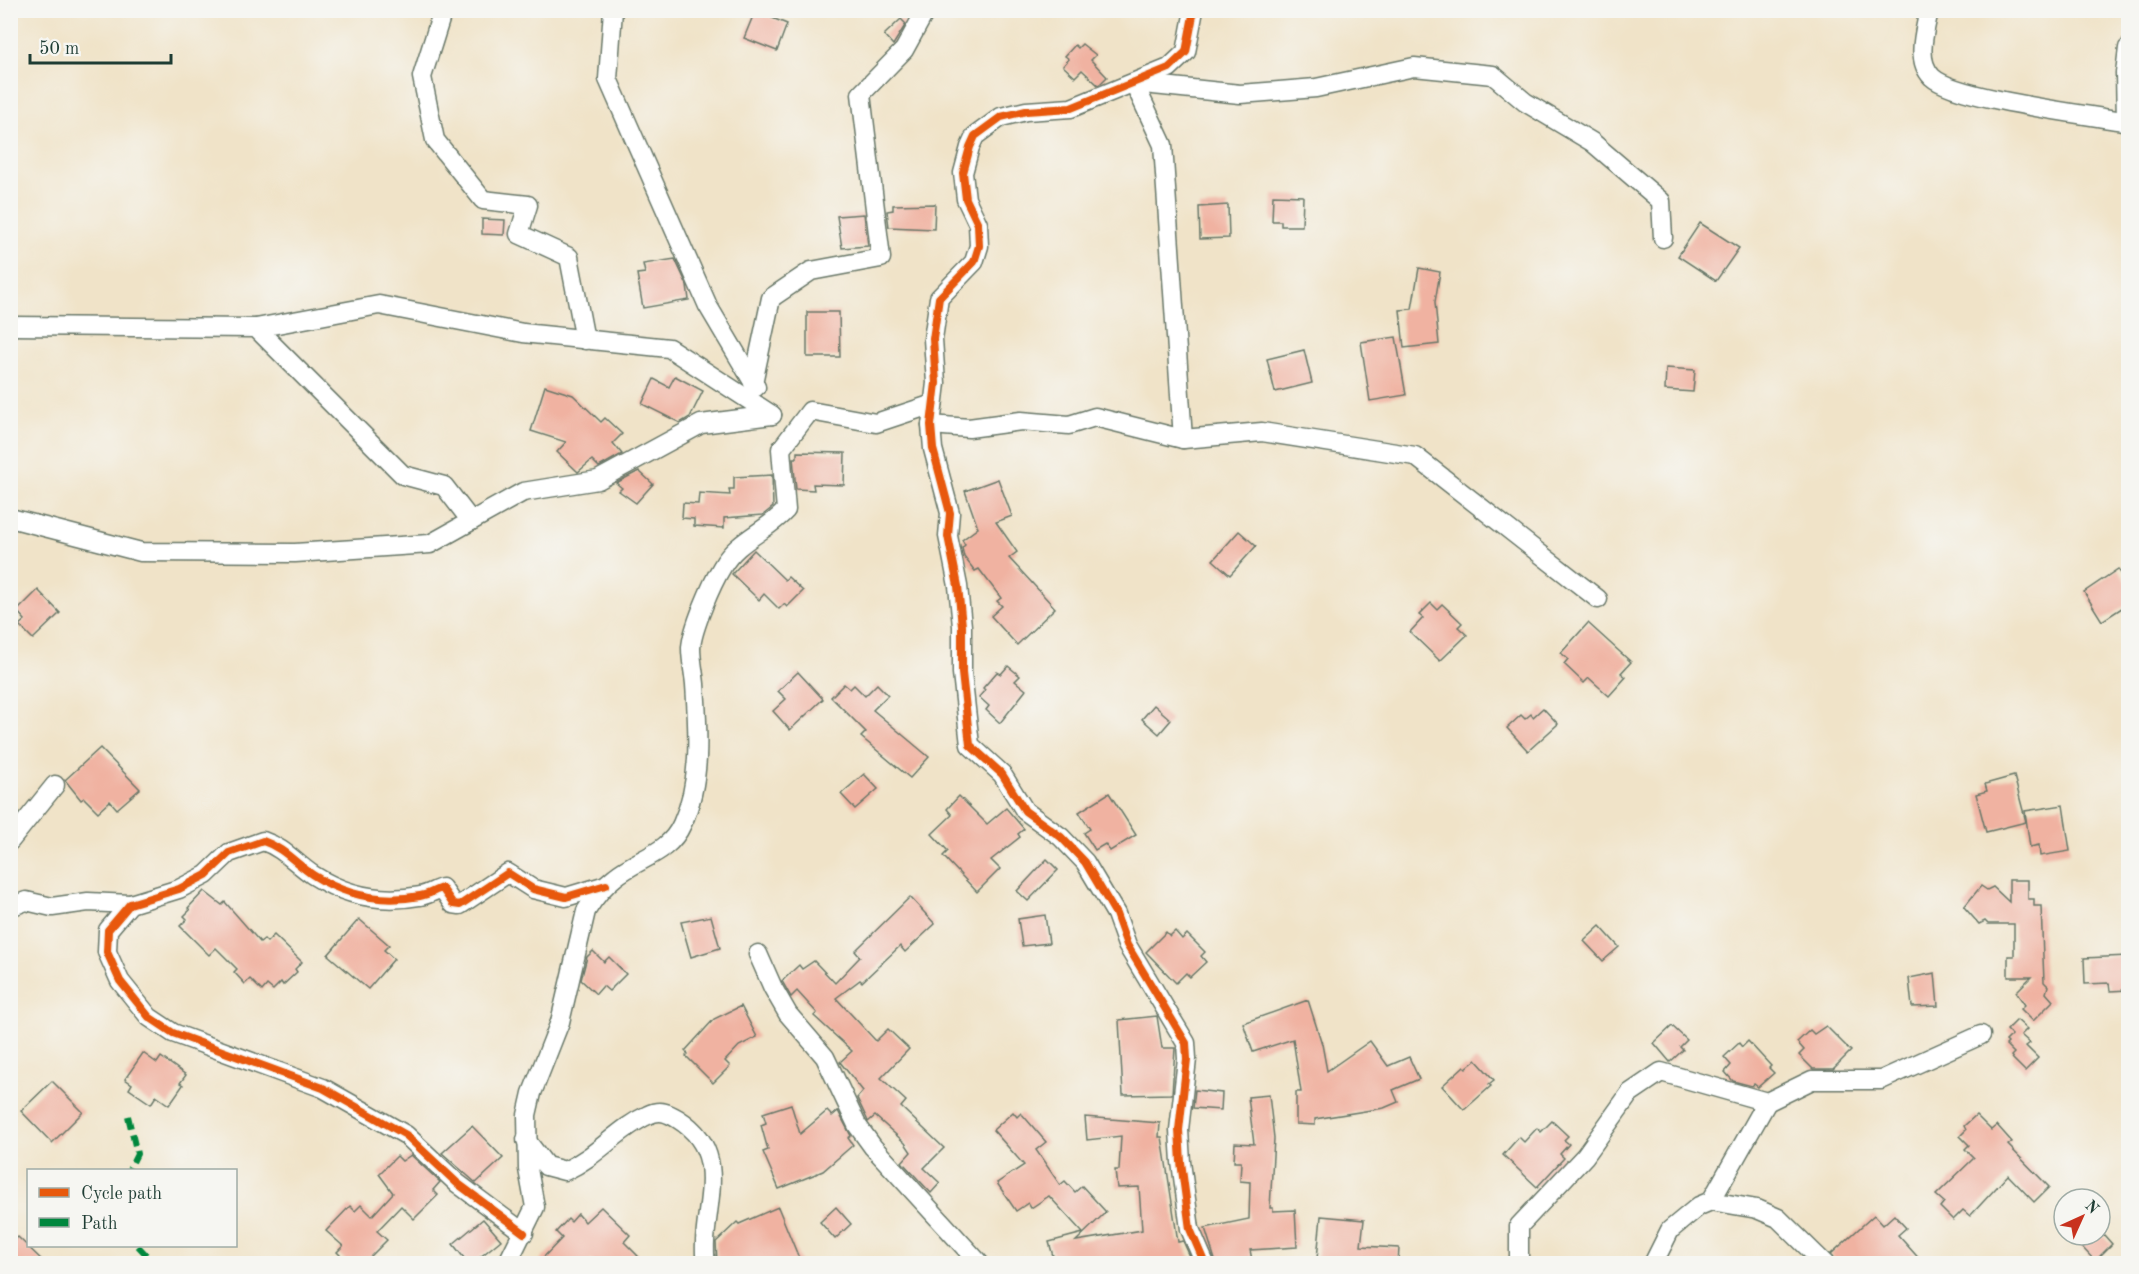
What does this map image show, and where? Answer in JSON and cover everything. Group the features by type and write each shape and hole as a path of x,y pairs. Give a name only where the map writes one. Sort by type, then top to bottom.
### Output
{"street":[{"path":"443,10 422,77 435,140 483,200 528,205 519,234 569,257 585,340"},
{"path":"614,10 608,79 708,306 772,415"},
{"path":"1194,10 1186,52 1169,68 1071,108 1026,111 1001,117 975,136 963,173 966,199 978,224 979,246 974,262 939,298 933,339 936,383 931,425 933,449 950,513 948,536 958,586 962,626 962,673 970,745 1002,774 1025,811 1061,837 1085,862 1116,914 1127,945 1186,1043 1187,1059 1179,1130 1181,1162 1190,1230 1205,1263"},
{"path":"1929,10 1923,42 1923,62 1932,77 1955,87 2030,106 2127,121 2125,73 2128,48"},
{"path":"753,383 771,298 811,271 881,258 861,94 904,50 921,12"},
{"path":"1134,83 1240,94 1316,88 1414,67 1493,75 1525,102 1592,142 1661,201 1662,238"},
{"path":"1134,83 1163,145 1183,439"},
{"path":"10,326 256,328 378,305 523,333 669,348 772,415"},
{"path":"256,328 403,475 444,486 471,520"},
{"path":"507,1263 535,1207 528,1169 527,1115 532,1093 560,1022 586,911 616,876 657,853 682,826 696,775 696,717 692,648 694,633 722,567 743,542 764,529 786,510 781,449 810,411 876,423 933,404"},
{"path":"10,518 141,552 295,553 430,544 524,492 598,480 700,424 772,415"},
{"path":"931,425 969,428 1021,422 1069,425 1095,417 1183,439 1262,432 1414,456 1598,599"},
{"path":"10,841 55,785"},
{"path":"10,907 26,901 52,907 88,902 130,904 179,889 206,874 229,853 263,841 288,853 321,879 353,895 377,899 423,896 442,888 453,904 460,905 508,873 533,889 566,897 606,885"},
{"path":"130,904 108,930 107,952 120,981 149,1017 173,1033 323,1088 406,1135 457,1183 524,1233"},
{"path":"758,954 772,988 788,1014 825,1057 838,1090 863,1132 980,1263"},
{"path":"1653,1263 1670,1230 1711,1200 1767,1102 1812,1080 1881,1080 1981,1035"},
{"path":"1519,1263 1519,1226 1585,1156 1630,1094 1661,1072 1767,1102"},
{"path":"526,1140 546,1167 565,1171 594,1156 628,1126 656,1112 666,1112 684,1123 709,1157 713,1183 706,1233 706,1263"},
{"path":"1711,1200 1757,1209 1778,1218 1825,1263"}],"building":[{"path":"755,11 787,24 777,51 744,38"},
{"path":"901,19 906,24 893,45 884,35"},
{"path":"1082,44 1096,55 1091,60 1107,77 1098,85 1082,70 1075,77 1063,66 1069,59 1065,56 1075,45 1078,48"},
{"path":"1273,195 1303,196 1302,226 1281,226 1281,221 1272,221"},
{"path":"935,204 934,229 889,227 887,211 893,210 893,205"},
{"path":"1228,205 1229,238 1200,239 1199,207"},
{"path":"864,214 868,246 842,248 837,216"},
{"path":"482,219 505,220 504,235 482,234"},
{"path":"1700,223 1739,248 1716,281 1678,256"},
{"path":"675,259 687,285 689,300 643,308 637,274 645,273 643,264"},
{"path":"1419,268 1440,272 1435,302 1439,344 1404,348 1400,310 1412,309"},
{"path":"807,312 839,312 840,357 807,357"},
{"path":"1396,337 1406,395 1370,401 1361,342"},
{"path":"1304,350 1312,383 1275,392 1267,359"},
{"path":"1666,368 1695,370 1693,392 1665,390"},
{"path":"675,376 703,391 690,417 680,423 642,404 654,379 669,387"},
{"path":"545,386 573,395 601,422 605,418 622,434 613,443 622,454 599,467 592,460 578,472 557,452 566,442 531,431"},
{"path":"797,452 845,453 844,485 813,484 814,490 796,489 793,458 797,458"},
{"path":"639,471 653,484 636,503 619,491 622,488 616,483"},
{"path":"772,475 773,507 763,515 724,518 724,528 694,526 694,519 682,518 683,503 698,504 699,493 730,495 729,489 734,489 734,477"},
{"path":"998,479 1012,516 996,522 1017,552 1009,558 1055,608 1017,645 991,616 1002,606 997,601 1001,598 979,569 975,571 964,557 962,548 965,545 962,540 978,528 965,491"},
{"path":"1239,531 1256,546 1230,575 1213,560"},
{"path":"754,550 785,580 788,577 803,591 787,607 784,604 779,609 764,594 759,600 732,574"},
{"path":"2118,569 2128,583 2128,604 2102,621 2084,592"},
{"path":"38,590 60,613 33,639 19,625 25,620 17,611"},
{"path":"1431,603 1437,609 1442,604 1462,623 1458,627 1467,635 1440,661 1410,632 1423,618 1419,615"},
{"path":"1588,623 1631,662 1621,673 1626,677 1609,696 1589,678 1584,683 1564,664 1568,659 1561,653"},
{"path":"1008,666 1020,676 1015,681 1026,690 1000,723 986,710 989,706 979,697 985,690 983,688 997,672 1001,674"},
{"path":"798,672 823,699 790,730 773,711 786,699 778,691"},
{"path":"844,684 850,689 854,685 865,696 877,684 888,695 873,710 929,757 910,778 861,737 866,732 831,697"},
{"path":"1154,705 1171,720 1159,734 1142,719"},
{"path":"1543,708 1558,724 1528,751 1507,728 1521,715 1525,719 1531,714 1533,717"},
{"path":"100,748 140,789 117,809 110,801 98,812 84,798 81,800 65,780"},
{"path":"864,774 878,789 855,809 841,794"},
{"path":"2014,776 2026,822 1986,832 1976,794 1987,791 1985,784"},
{"path":"1109,793 1136,835 1110,851 1105,844 1095,850 1084,833 1090,829 1079,812"},
{"path":"959,796 987,824 1006,808 1024,829 1018,834 1020,837 991,860 1000,869 977,892 943,856 948,851 932,834 952,815 947,809"},
{"path":"2063,805 2070,851 2040,856 2039,845 2030,847 2025,811"},
{"path":"1047,859 1058,870 1028,901 1017,891"},
{"path":"2009,880 2028,880 2028,899 2034,899 2034,906 2041,906 2044,982 2048,986 2046,993 2053,1001 2033,1021 2021,1009 2025,1005 2016,992 2031,977 2008,977 2008,956 2014,956 2014,924 1988,924 1985,921 1979,924 1964,907 1981,886 1987,890 1993,887 2009,902"},
{"path":"204,891 222,905 225,902 260,942 264,939 267,942 274,935 302,962 295,969 297,972 283,985 281,982 273,990 267,985 262,991 250,979 245,984 234,972 237,969 216,948 209,955 180,926 187,919 184,916 190,910 188,908"},
{"path":"910,897 935,924 905,952 900,946 862,982 860,980 836,998 876,1041 888,1029 909,1049 881,1078 906,1101 901,1107 944,1148 924,1168 940,1183 931,1193 902,1162 911,1152 905,1143 875,1116 868,1122 857,1098 863,1091 840,1062 852,1051 814,1016 817,1013 797,991 791,997 782,981 799,965 802,969 814,961 835,983 860,957 855,951"},
{"path":"1045,915 1049,943 1022,946 1018,919"},
{"path":"711,916 720,948 691,957 681,922"},
{"path":"359,919 389,945 384,950 394,959 368,989 328,955"},
{"path":"1600,926 1619,947 1603,961 1584,941"},
{"path":"1175,931 1182,939 1187,934 1205,952 1201,956 1206,962 1190,977 1186,973 1176,983 1146,952 1166,932 1170,936"},
{"path":"593,951 604,962 609,957 626,974 609,991 603,986 596,994 581,980 587,957"},
{"path":"2128,956 2128,990 2110,991 2109,983 2085,984 2084,958"},
{"path":"1935,973 1938,1006 1912,1007 1909,978"},
{"path":"1308,1000 1322,1044 1327,1071 1370,1041 1388,1066 1409,1057 1419,1079 1393,1090 1398,1102 1384,1108 1315,1119 1315,1125 1296,1124 1296,1092 1301,1092 1293,1039 1253,1052 1243,1023"},
{"path":"741,1006 757,1037 739,1046 725,1061 730,1066 713,1083 686,1056 688,1054 685,1051 714,1019"},
{"path":"1157,1016 1162,1048 1175,1048 1172,1094 1123,1095 1119,1020"},
{"path":"2017,1020 2027,1029 2021,1035 2030,1043 2026,1046 2038,1058 2025,1071 2013,1059 2011,1056 2014,1053 2006,1045 2008,1043 2006,1041 2012,1035 2007,1030"},
{"path":"1672,1026 1687,1040 1680,1047 1683,1050 1670,1062 1654,1043"},
{"path":"1826,1026 1851,1051 1833,1069 1813,1069 1799,1055 1804,1050 1797,1042 1810,1030 1814,1034"},
{"path":"1748,1041 1771,1066 1769,1068 1774,1073 1758,1087 1754,1084 1752,1086 1733,1081 1725,1072 1731,1065 1724,1057 1739,1043 1742,1047"},
{"path":"143,1053 157,1063 161,1057 186,1075 180,1083 183,1085 169,1105 156,1096 151,1104 129,1089 132,1084 125,1079"},
{"path":"1476,1060 1494,1080 1489,1084 1491,1086 1464,1110 1442,1086 1464,1066 1466,1068"},
{"path":"52,1081 83,1112 52,1143 21,1111"},
{"path":"1195,1090 1222,1093 1221,1110 1193,1108"},
{"path":"1269,1095 1274,1138 1270,1208 1273,1208 1273,1211 1295,1210 1297,1247 1250,1250 1252,1260 1216,1263 1205,1228 1249,1219 1250,1182 1240,1181 1241,1162 1234,1162 1235,1143 1254,1144 1248,1097"},
{"path":"791,1104 800,1134 827,1111 832,1116 838,1111 851,1136 848,1138 853,1145 823,1171 779,1189 763,1152 768,1150 761,1125 766,1123 763,1113"},
{"path":"1013,1112 1017,1117 1021,1113 1046,1142 1036,1150 1060,1185 1065,1181 1075,1192 1082,1186 1106,1212 1076,1241 1142,1230 1139,1187 1117,1188 1115,1170 1119,1170 1121,1136 1087,1140 1085,1117 1160,1123 1159,1137 1162,1137 1178,1242 1183,1241 1193,1263 1055,1263 1049,1242 1083,1233 1049,1196 1031,1208 1028,1203 1016,1211 997,1183 1024,1165 993,1130"},
{"path":"1976,1115 1991,1130 1997,1125 2012,1142 2008,1145 2049,1187 2034,1202 2008,1175 1970,1216 1963,1210 1953,1220 1940,1207 1944,1202 1936,1195 1974,1158 1965,1149 1969,1145 1960,1136 1966,1130 1964,1126"},
{"path":"1552,1121 1568,1136 1564,1140 1569,1144 1560,1154 1564,1158 1537,1187 1503,1155 1519,1137 1524,1142 1537,1128 1541,1132"},
{"path":"472,1126 503,1158 476,1183 442,1153"},
{"path":"411,1155 440,1182 433,1190 438,1195 414,1219 401,1206 377,1231 387,1240 364,1263 348,1263 337,1252 343,1246 326,1231 350,1206 355,1211 361,1205 372,1216 393,1193 379,1174 397,1156 402,1161"},
{"path":"601,1207 630,1235 624,1242 638,1256 631,1263 594,1263 591,1260 588,1263 538,1263 562,1238 556,1232 568,1219 571,1222 578,1214 585,1222"},
{"path":"778,1207 801,1263 717,1262 716,1242 737,1222 739,1224"},
{"path":"836,1207 851,1224 835,1239 820,1222"},
{"path":"1874,1215 1883,1225 1894,1215 1906,1228 1898,1235 1923,1263 1836,1263 1831,1254"},
{"path":"1321,1216 1364,1220 1361,1246 1399,1248 1398,1263 1351,1263 1317,1259"},
{"path":"483,1219 501,1240 473,1263 468,1263 453,1244"},
{"path":"18,1237 45,1263 10,1263 10,1244"},
{"path":"2082,1247 2109,1247 2095,1261"}],"marked path":[{"path":"128,1116 137,1154 130,1169"},
{"path":"139,1247 155,1264"}],"cycle path":[{"path":"1194,10 1186,52 1169,68 1071,108 1026,111 1001,117 975,136 963,173 966,199 978,224 979,246 974,262 939,298 933,339 936,383 931,425 933,449 950,513 948,536 958,586 962,626 962,673 970,745 1002,774 1025,811 1061,837 1085,862 1116,914 1127,945 1186,1043 1187,1059 1179,1130 1181,1162 1190,1229 1205,1264"},
{"path":"524,1233 457,1183 406,1135 323,1088 173,1033 149,1017 120,981 107,952 108,930 130,904 179,889 206,875 229,853 263,841 289,856 313,875 338,888 378,898 420,896 442,888 453,904 460,905 508,873 533,889 566,897 606,885"}]}
